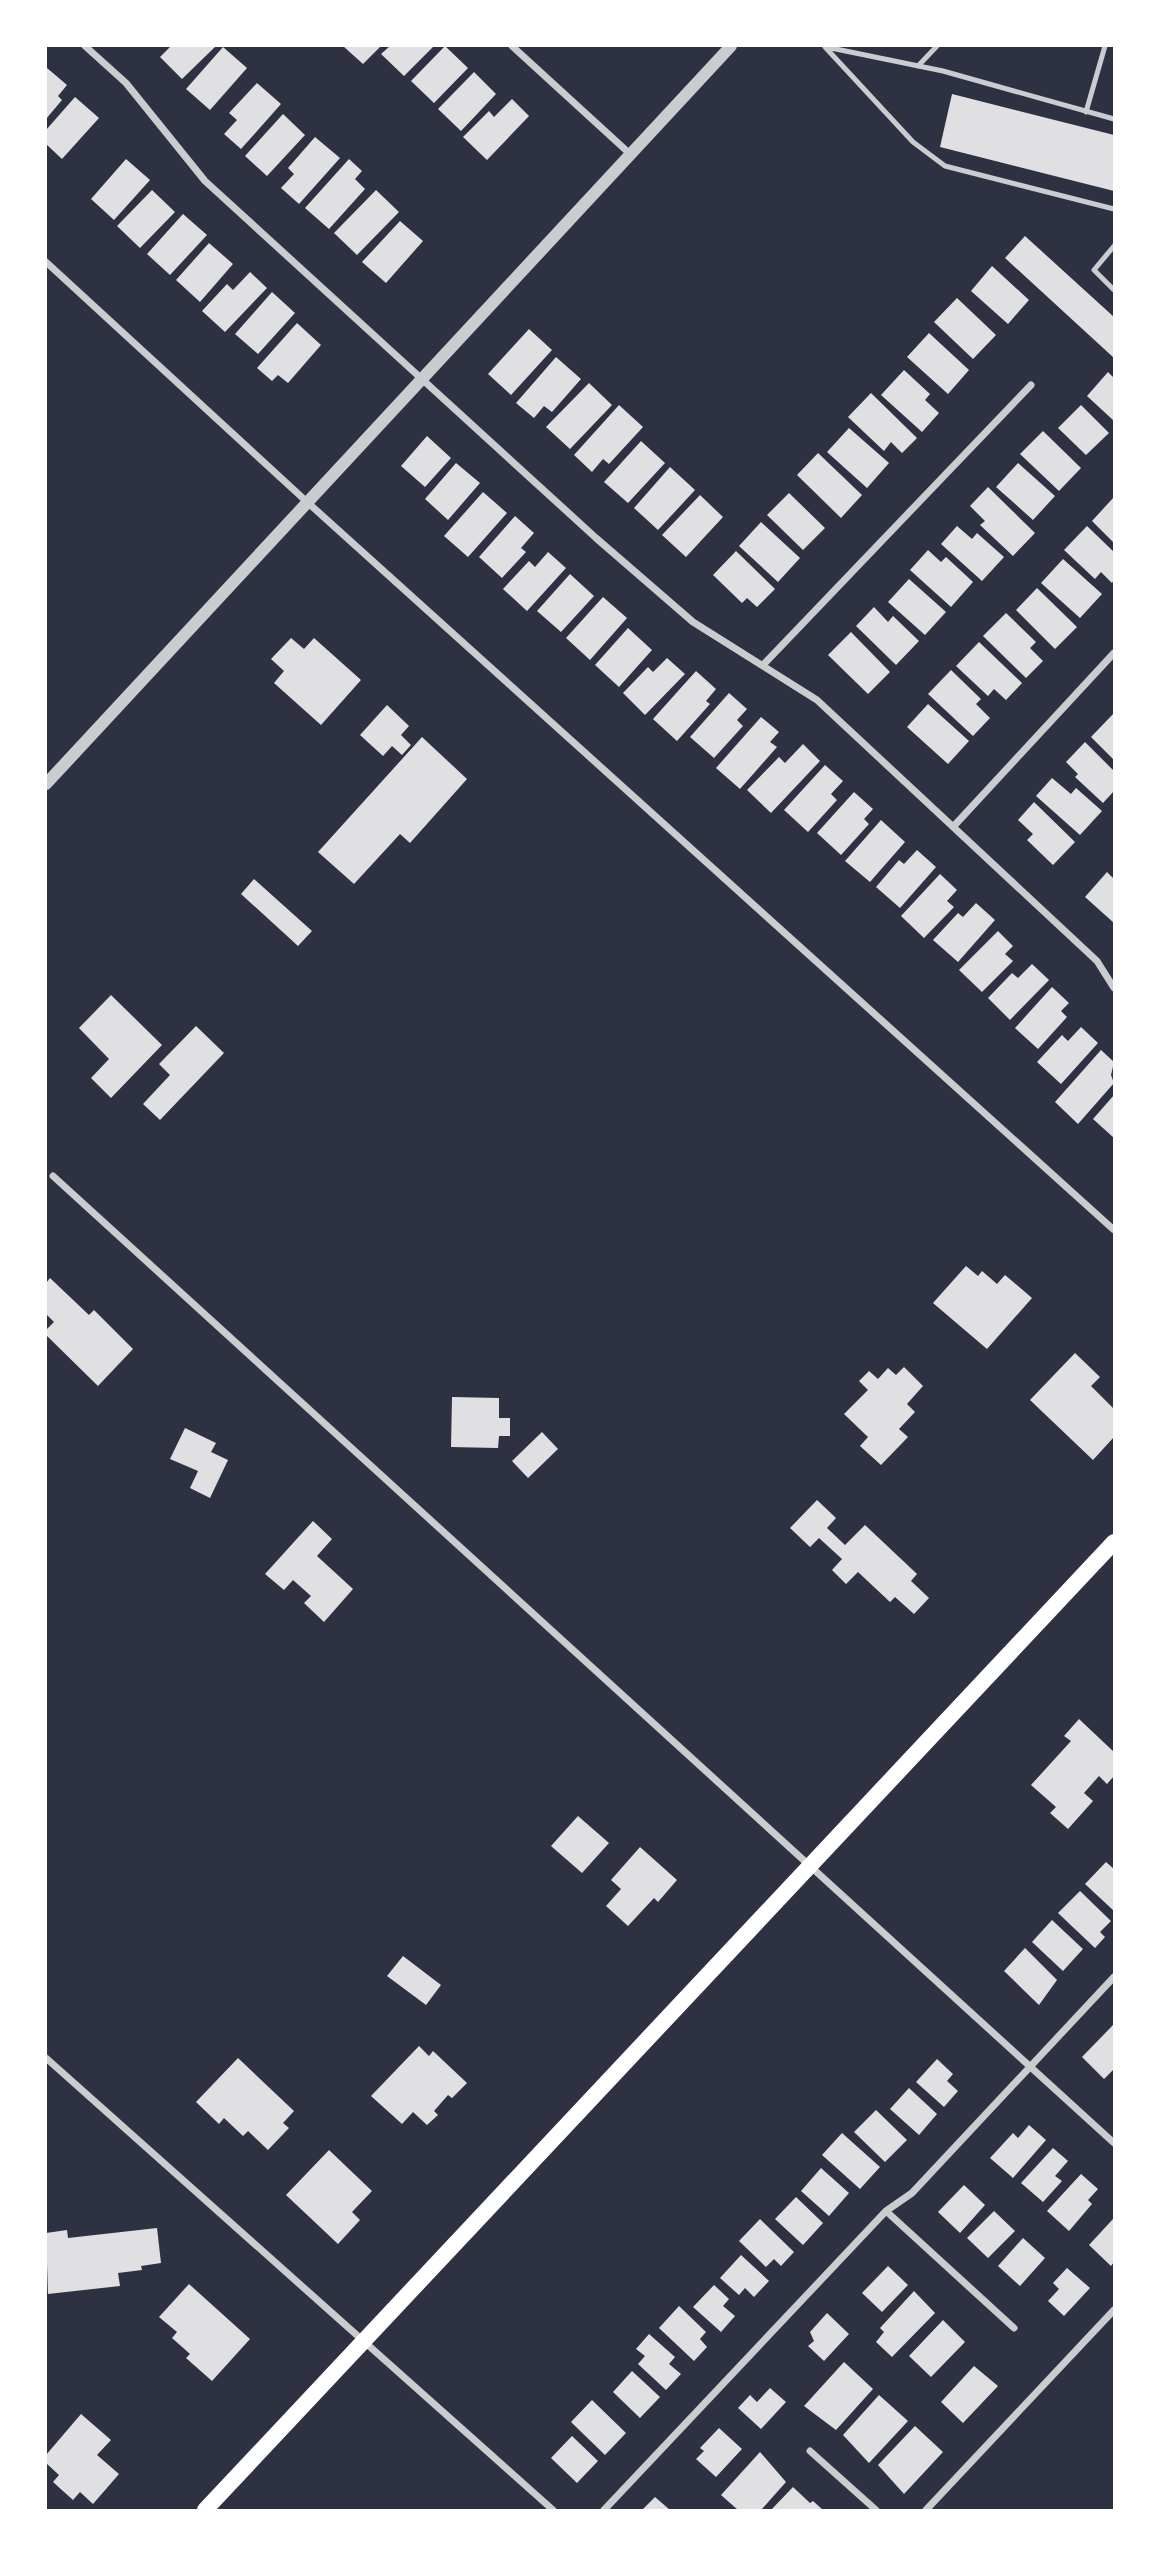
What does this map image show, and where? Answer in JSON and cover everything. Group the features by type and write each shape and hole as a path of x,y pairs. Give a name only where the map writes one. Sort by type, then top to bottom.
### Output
{"main road":[{"path":"205,2511 808,1865 1115,1542"}],"street":[{"path":"85,46 126,83 205,181 596,538 693,622 817,700 1097,961 1115,988"},
{"path":"512,46 629,153"},
{"path":"46,784 731,46"},
{"path":"46,262 306,501 1115,1230"},
{"path":"764,666 1031,385"},
{"path":"953,827 1115,653"},
{"path":"53,1176 1115,2143"},
{"path":"604,2511 886,2211 912,2193 1115,1977"},
{"path":"46,2058 361,2343 553,2511"},
{"path":"886,2211 1014,2328"},
{"path":"926,2511 1115,2310"},
{"path":"810,2451 876,2511"}],"lane":[{"path":"824,46 918,66 1115,119"},
{"path":"824,46 914,142 945,166 1115,209"},
{"path":"918,66 937,46"},
{"path":"1086,112 1105,46"},
{"path":"1115,246 1094,270 1115,290"}],"building":[{"path":"171,46 216,46 182,79 160,57"},
{"path":"343,46 381,46 363,64"},
{"path":"390,46 434,46 404,76 381,54"},
{"path":"445,46 468,68 434,103 411,81"},
{"path":"223,47 247,68 210,110 186,89"},
{"path":"47,68 67,85 58,96 62,100 46,119"},
{"path":"474,72 496,94 461,131 438,109"},
{"path":"257,83 281,104 241,149 224,134 237,120 229,113"},
{"path":"952,94 1114,135 1114,191 940,147"},
{"path":"75,97 99,118 62,159 46,144 46,130"},
{"path":"512,99 529,116 487,160 463,137 489,111 494,117"},
{"path":"283,114 305,135 267,176 245,156"},
{"path":"315,137 340,158 299,204 281,188 294,174 288,168"},
{"path":"126,159 150,180 114,220 91,199"},
{"path":"349,159 362,171 355,179 365,189 329,229 305,208"},
{"path":"152,190 175,212 140,248 117,226"},
{"path":"376,190 399,212 357,255 334,233"},
{"path":"183,214 207,235 170,275 147,254"},
{"path":"400,221 423,241 386,283 362,262"},
{"path":"1025,236 1114,317 1114,358 1005,258"},
{"path":"209,243 233,264 200,302 176,280"},
{"path":"992,266 1029,300 1008,324 971,291"},
{"path":"250,272 267,288 225,332 202,311 227,284 233,290"},
{"path":"272,292 295,313 258,354 235,334"},
{"path":"957,298 996,335 973,359 934,322"},
{"path":"297,323 321,345 288,383 278,375 272,381 257,368"},
{"path":"529,329 552,350 511,395 488,374"},
{"path":"929,333 969,370 948,394 907,357"},
{"path":"556,357 581,379 552,412 544,406 534,418 516,403"},
{"path":"904,370 930,394 925,400 939,413 922,432 881,395"},
{"path":"1108,372 1114,378 1114,421 1087,396"},
{"path":"589,383 612,405 570,449 546,427"},
{"path":"871,393 917,438 902,453 891,442 884,451 848,417"},
{"path":"619,405 643,427 609,464 603,459 592,472 574,455"},
{"path":"1081,405 1109,433 1086,455 1058,428"},
{"path":"849,428 889,463 867,488 827,452"},
{"path":"1043,431 1081,468 1059,491 1020,454"},
{"path":"427,436 451,458 425,487 401,466"},
{"path":"641,441 665,463 628,503 604,482"},
{"path":"818,453 862,495 841,518 797,475"},
{"path":"456,463 480,483 448,520 425,499"},
{"path":"1018,463 1055,496 1033,520 996,487"},
{"path":"670,467 695,490 658,530 634,508"},
{"path":"988,487 1035,533 1013,556 980,525 985,521 970,506"},
{"path":"483,492 507,513 468,557 444,536"},
{"path":"789,493 825,528 803,550 767,515"},
{"path":"700,495 723,517 686,557 662,535"},
{"path":"1114,497 1114,543 1092,521"},
{"path":"515,516 534,533 521,548 526,552 502,578 479,557"},
{"path":"761,522 800,558 778,582 739,546"},
{"path":"957,526 972,539 977,533 1004,557 982,581 941,544"},
{"path":"1087,526 1114,552 1112,583 1101,572 1095,579 1064,550"},
{"path":"928,550 941,562 946,557 973,582 951,607 910,570"},
{"path":"736,551 775,589 757,607 747,598 742,603 713,575"},
{"path":"548,552 566,568 527,611 503,589 529,561 535,567"},
{"path":"1063,559 1102,594 1080,618 1041,583"},
{"path":"570,574 594,596 561,632 537,611"},
{"path":"909,579 946,612 925,635 888,602"},
{"path":"1037,588 1077,627 1055,649 1016,610"},
{"path":"603,597 627,618 590,660 566,638"},
{"path":"874,607 888,622 893,616 919,641 896,665 856,626"},
{"path":"1006,613 1036,642 1030,648 1043,661 1026,678 983,636"},
{"path":"628,628 652,650 619,687 595,665"},
{"path":"851,632 890,672 868,694 828,655"},
{"path":"291,638 304,649 314,638 361,680 321,725 274,683 284,671 271,659"},
{"path":"979,642 1022,683 1006,700 994,689 988,696 956,666"},
{"path":"667,658 685,674 645,715 623,693 648,667 653,672"},
{"path":"951,670 981,699 976,704 990,718 973,736 928,694"},
{"path":"696,671 716,689 706,701 710,704 677,741 653,719"},
{"path":"729,693 747,709 737,720 743,726 714,758 690,737"},
{"path":"928,704 969,741 948,764 907,727"},
{"path":"387,705 409,726 401,735 411,745 402,755 392,746 383,756 360,735"},
{"path":"1114,713 1114,760 1091,737"},
{"path":"761,717 779,732 770,742 777,747 740,789 716,768"},
{"path":"422,737 467,779 410,843 400,834 354,884 318,852"},
{"path":"1085,742 1114,771 1114,791 1103,803 1075,777 1078,774 1066,762"},
{"path":"803,744 820,761 771,813 747,790 779,757 785,763"},
{"path":"825,765 843,781 831,794 837,800 808,832 784,810"},
{"path":"1052,778 1071,794 1076,788 1102,811 1080,835 1036,796"},
{"path":"854,792 873,809 864,819 869,824 841,855 817,833"},
{"path":"1034,802 1075,842 1053,865 1027,840 1033,834 1018,820"},
{"path":"881,820 905,842 870,882 845,861"},
{"path":"917,850 936,867 900,908 876,887 899,860 904,864"},
{"path":"1107,872 1114,879 1114,923 1085,897"},
{"path":"940,874 957,890 947,901 954,907 924,938 901,916"},
{"path":"254,879 312,931 298,946 241,894"},
{"path":"976,903 995,920 958,962 933,940 958,913 963,917"},
{"path":"998,931 1013,946 1005,954 1013,961 982,992 959,970"},
{"path":"1032,964 1049,980 1010,1020 988,998 1012,973 1018,978"},
{"path":"1052,987 1069,1003 1061,1011 1067,1017 1038,1049 1015,1028"},
{"path":"111,995 162,1045 111,1098 91,1078 109,1059 79,1028"},
{"path":"196,1026 224,1053 160,1120 143,1104 170,1075 159,1064"},
{"path":"1081,1027 1098,1043 1061,1084 1037,1062 1062,1035 1068,1041"},
{"path":"1101,1050 1114,1062 1111,1075 1114,1083 1078,1124 1055,1102"},
{"path":"1114,1095 1114,1138 1093,1119"},
{"path":"966,1266 978,1276 982,1271 997,1284 1005,1275 1032,1298 987,1349 933,1303"},
{"path":"50,1278 89,1315 94,1310 133,1349 98,1386 46,1335 46,1330 54,1322 46,1314 46,1283"},
{"path":"1075,1353 1100,1377 1091,1386 1114,1409 1114,1437 1093,1460 1030,1400"},
{"path":"904,1367 923,1386 907,1404 915,1412 899,1429 908,1437 881,1465 860,1446 868,1437 844,1414 868,1390 859,1381 869,1371 878,1379 888,1368 896,1375"},
{"path":"452,1397 499,1398 499,1418 510,1418 510,1436 499,1436 498,1448 451,1447"},
{"path":"185,1428 216,1443 211,1452 228,1460 210,1498 190,1488 198,1471 170,1459"},
{"path":"542,1432 558,1449 528,1478 512,1461"},
{"path":"817,1500 836,1518 827,1528 845,1545 865,1525 917,1574 911,1581 929,1598 914,1614 895,1597 890,1602 858,1572 846,1584 832,1570 842,1559 819,1538 810,1547 790,1528"},
{"path":"313,1521 332,1539 317,1556 353,1589 324,1622 304,1603 311,1596 293,1580 284,1590 265,1574"},
{"path":"1079,1719 1114,1752 1114,1776 1107,1784 1099,1776 1084,1793 1093,1801 1068,1829 1050,1813 1056,1807 1031,1785 1071,1741 1064,1736"},
{"path":"578,1816 609,1843 582,1873 551,1846"},
{"path":"640,1847 677,1880 658,1902 654,1898 628,1926 606,1906 621,1889 611,1880"},
{"path":"1106,1862 1114,1869 1114,1911 1085,1884"},
{"path":"1080,1891 1111,1921 1100,1932 1105,1937 1095,1948 1058,1913"},
{"path":"1052,1920 1083,1949 1063,1971 1032,1942"},
{"path":"1025,1948 1057,1980 1039,2005 1004,1971"},
{"path":"403,1956 441,1985 426,2005 387,1976"},
{"path":"1114,2024 1114,2069 1104,2079 1082,2057"},
{"path":"419,2046 429,2056 433,2051 467,2083 452,2098 448,2095 434,2111 438,2115 427,2125 413,2112 402,2124 371,2096"},
{"path":"238,2058 294,2111 283,2123 289,2128 268,2150 248,2131 243,2136 224,2118 219,2124 196,2102"},
{"path":"937,2059 953,2074 947,2081 958,2091 944,2107 916,2082"},
{"path":"909,2088 937,2114 919,2135 890,2109"},
{"path":"876,2110 907,2140 885,2162 854,2132"},
{"path":"1029,2125 1046,2140 1013,2178 990,2158 1013,2133 1018,2138"},
{"path":"842,2133 880,2167 860,2189 822,2155"},
{"path":"1053,2148 1068,2161 1055,2176 1062,2181 1043,2202 1021,2183"},
{"path":"329,2150 372,2191 352,2212 360,2220 338,2244 286,2195"},
{"path":"821,2168 849,2193 829,2216 801,2191"},
{"path":"1081,2174 1098,2189 1088,2200 1092,2204 1069,2231 1047,2211"},
{"path":"964,2185 985,2205 960,2233 938,2212"},
{"path":"796,2197 823,2223 803,2245 775,2219"},
{"path":"994,2211 1015,2231 988,2258 967,2238"},
{"path":"760,2219 794,2252 781,2266 774,2259 766,2267 739,2241"},
{"path":"1113,2219 1114,2262 1111,2266 1089,2245"},
{"path":"157,2228 161,2263 141,2266 142,2270 118,2273 120,2286 48,2294 46,2233 67,2230 68,2238"},
{"path":"1023,2238 1045,2258 1020,2286 998,2266"},
{"path":"741,2255 769,2281 754,2297 745,2288 739,2295 720,2278"},
{"path":"888,2266 908,2285 882,2312 862,2293"},
{"path":"1067,2268 1090,2288 1064,2316 1048,2301 1059,2289 1053,2283"},
{"path":"189,2284 250,2339 212,2381 186,2358 190,2354 172,2338 177,2332 159,2317"},
{"path":"714,2285 729,2299 723,2306 735,2316 721,2332 693,2307"},
{"path":"914,2291 935,2313 892,2357 876,2342 884,2332 880,2328"},
{"path":"679,2306 706,2332 700,2339 707,2347 694,2361 659,2328"},
{"path":"827,2313 849,2334 824,2361 808,2346 814,2341 810,2332"},
{"path":"943,2320 965,2342 931,2377 909,2356"},
{"path":"649,2334 675,2357 669,2364 681,2374 666,2390 638,2364 645,2356 636,2349"},
{"path":"844,2362 873,2389 836,2430 804,2406"},
{"path":"974,2366 998,2386 963,2423 941,2402"},
{"path":"632,2371 660,2397 640,2418 613,2392"},
{"path":"770,2388 786,2402 761,2429 738,2408 750,2395 757,2402"},
{"path":"879,2395 908,2421 869,2463 843,2435"},
{"path":"592,2400 626,2433 605,2455 571,2422"},
{"path":"81,2414 111,2440 97,2455 119,2474 93,2504 80,2492 73,2500 53,2482 59,2475 46,2463 46,2455"},
{"path":"915,2426 943,2452 904,2494 878,2465"},
{"path":"719,2428 742,2449 716,2477 696,2459 704,2451 700,2448"},
{"path":"572,2436 598,2461 577,2483 551,2458"},
{"path":"760,2452 786,2482 761,2510 738,2510 721,2495"},
{"path":"793,2487 810,2503 813,2501 823,2510 771,2510"},
{"path":"655,2497 670,2510 642,2510"}]}
